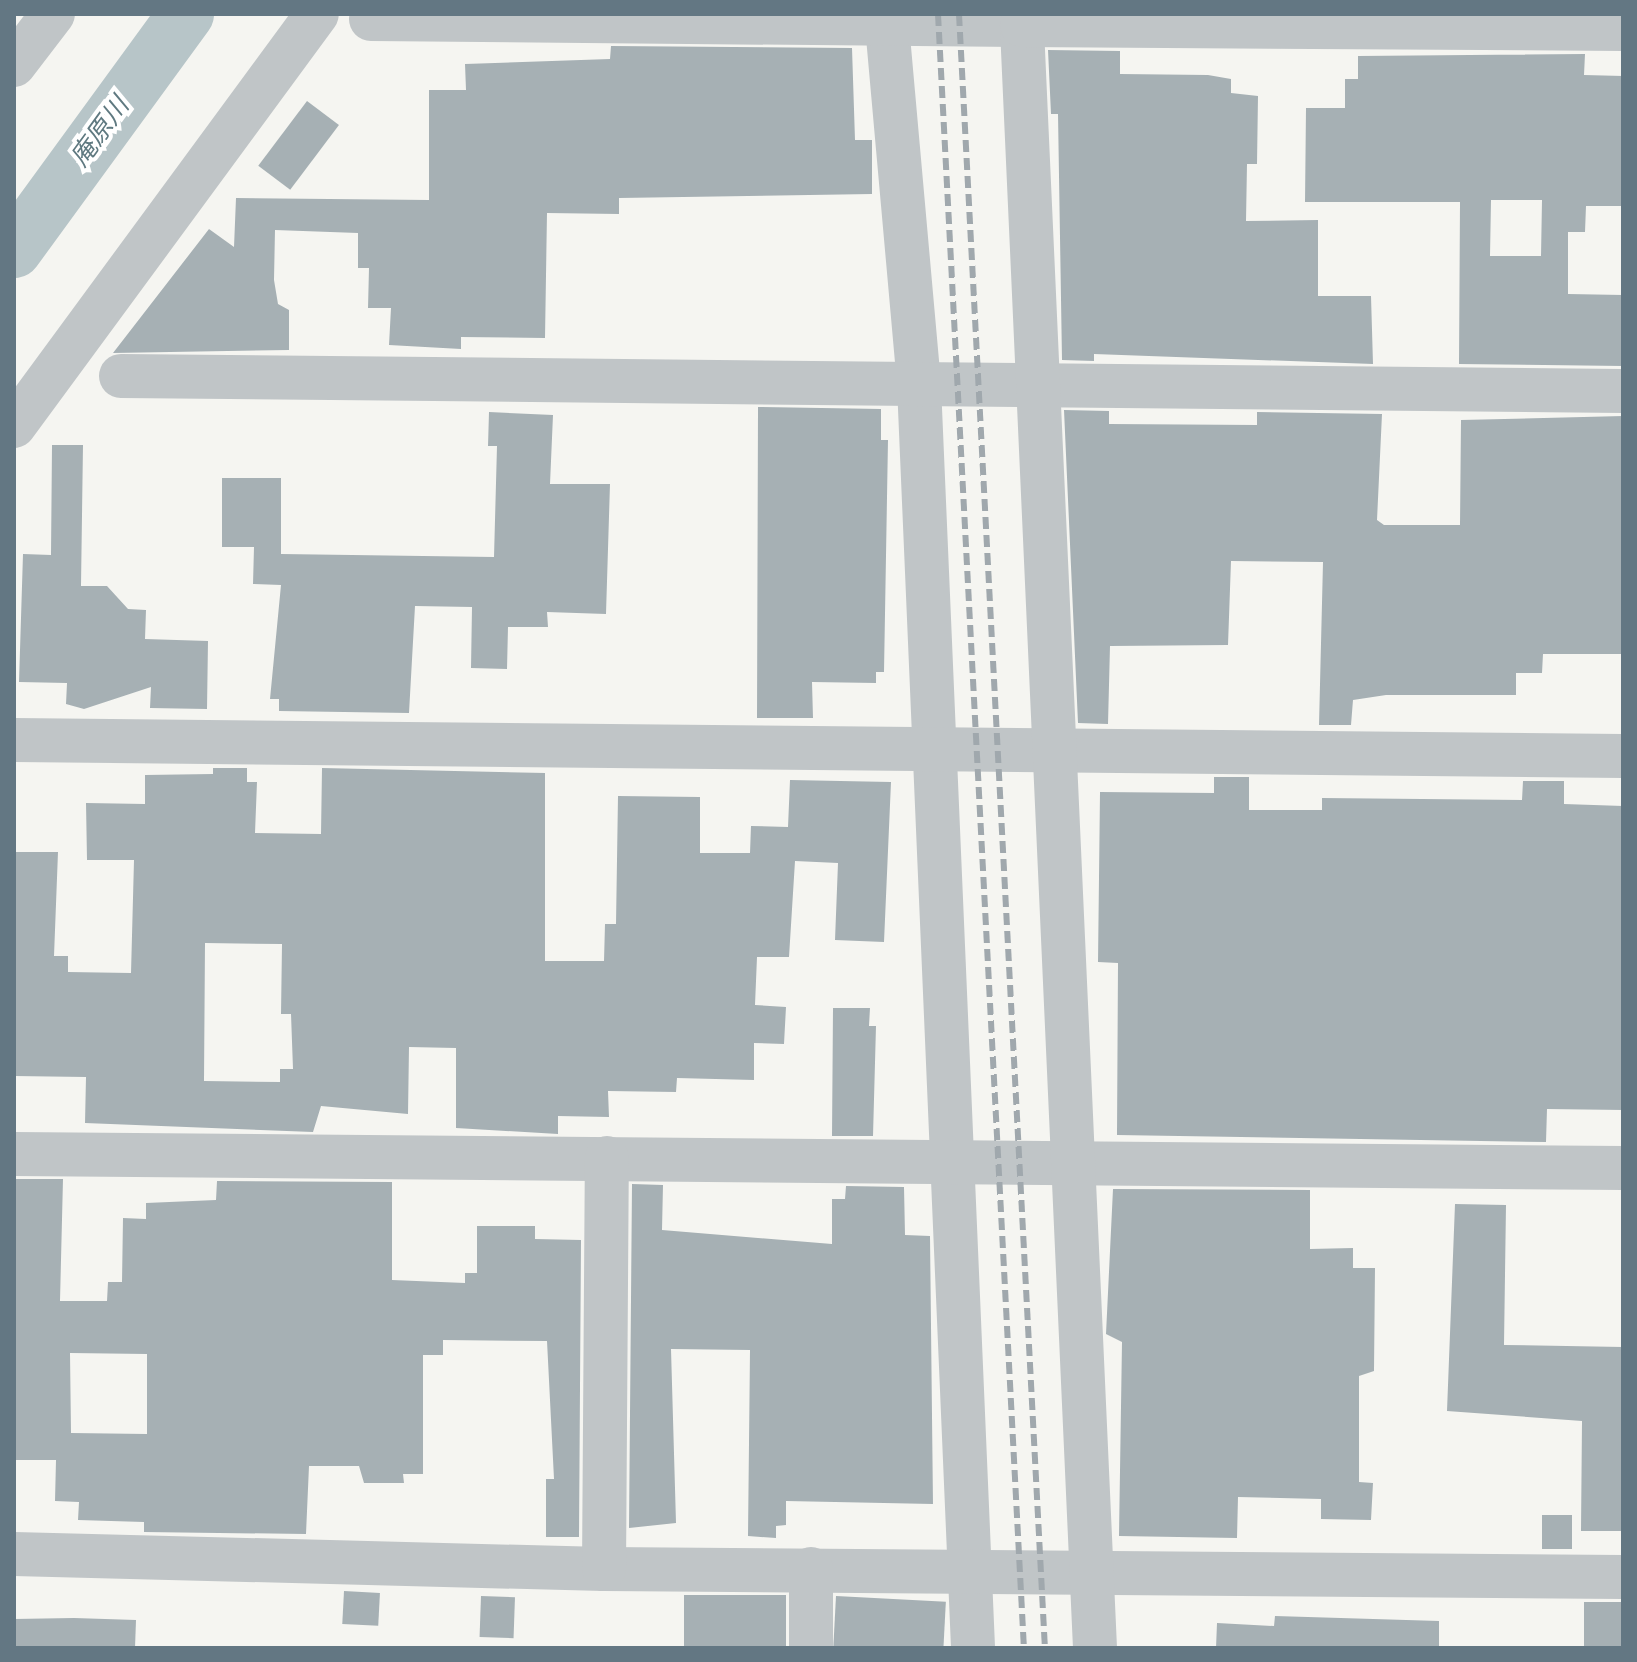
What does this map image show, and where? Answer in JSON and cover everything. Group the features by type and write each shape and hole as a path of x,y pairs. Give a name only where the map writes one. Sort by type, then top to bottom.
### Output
{"street":[{"path":"14,65 53,14"},
{"path":"14,426 317,14"},
{"path":"371,19 886,19 1022,25 1623,29"},
{"path":"886,19 919,385 966,1571 973,1648"},
{"path":"1022,25 1033,387 1078,1160 1095,1648"},
{"path":"121,376 1623,391"},
{"path":"14,740 1623,756"},
{"path":"14,1154 949,1163 1078,1160 1623,1168"},
{"path":"604,1569 607,1158"},
{"path":"14,1554 604,1569 1623,1577"},
{"path":"811,1569 811,1648"}],"building":[{"path":"611,46 852,48 855,140 872,140 872,194 619,198 619,214 547,213 545,338 461,337 461,349 389,345 391,308 368,308 369,268 358,268 358,233 275,230 274,280 278,304 289,310 289,350 113,353 209,229 234,247 236,198 429,200 429,90 466,90 465,64 610,59"},
{"path":"1048,50 1120,51 1120,74 1208,75 1231,79 1231,93 1258,96 1257,164 1247,164 1246,221 1318,220 1318,296 1371,296 1373,364 1094,354 1094,361 1062,360 1058,114 1051,114"},
{"path":"1585,54 1584,75 1623,76 1623,206 1586,206 1585,232 1568,232 1568,294 1623,295 1623,366 1459,364 1460,202 1305,202 1306,108 1345,108 1345,79 1358,79 1358,56","holes":["1491,200 1542,200 1541,256 1490,256"]},
{"path":"307,101 339,125 290,190 258,166"},
{"path":"758,407 881,409 881,440 888,440 884,672 876,672 876,683 812,682 813,718 757,718"},
{"path":"1064,410 1109,411 1109,424 1257,425 1257,412 1382,414 1377,520 1384,525 1460,525 1461,420 1623,416 1623,654 1543,654 1542,673 1516,673 1516,695 1386,695 1353,700 1351,725 1319,725 1323,562 1231,561 1228,645 1110,646 1108,724 1078,723"},
{"path":"489,412 553,415 550,484 610,484 606,614 547,612 548,627 508,627 507,669 471,668 472,607 415,606 409,713 279,711 279,699 270,699 281,585 253,584 254,547 222,547 222,478 281,478 281,554 494,557 497,446 488,446"},
{"path":"52,445 83,445 81,586 107,586 128,609 146,610 145,639 208,641 207,709 150,708 151,687 84,709 66,704 67,683 19,682 23,554 51,555"},
{"path":"213,768 247,768 247,782 257,782 255,833 321,834 322,768 545,773 545,961 604,961 605,924 616,924 618,796 700,797 700,853 750,853 751,826 788,827 790,780 891,782 884,942 835,940 838,863 795,861 789,957 757,957 755,1005 786,1007 784,1044 754,1043 754,1080 677,1078 676,1092 608,1091 609,1117 558,1116 558,1134 456,1128 456,1048 409,1047 408,1114 321,1106 313,1132 85,1123 86,1077 14,1076 16,852 58,852 54,956 68,956 68,972 131,973 134,860 87,860 86,803 145,804 145,775 213,774","holes":["205,943 282,944 281,1014 291,1014 293,1069 280,1069 280,1082 204,1081"]},
{"path":"1214,777 1249,777 1249,810 1322,810 1322,798 1522,800 1523,781 1564,781 1564,804 1623,806 1623,1110 1547,1109 1546,1142 1117,1135 1118,963 1098,962 1100,792 1214,793"},
{"path":"833,1008 870,1008 869,1026 876,1026 873,1136 832,1136"},
{"path":"14,1179 63,1179 60,1301 107,1301 108,1282 122,1282 123,1218 146,1219 146,1203 216,1200 217,1181 392,1182 392,1280 465,1283 465,1273 477,1273 477,1226 535,1226 535,1239 581,1240 579,1537 546,1537 546,1479 554,1479 547,1341 443,1340 443,1355 423,1355 423,1474 403,1474 404,1483 364,1483 359,1466 309,1466 306,1534 144,1532 144,1522 78,1520 79,1502 55,1501 56,1460 14,1460","holes":["70,1353 147,1354 147,1434 71,1433"]},
{"path":"632,1184 663,1185 662,1230 832,1244 832,1199 845,1199 846,1186 904,1187 905,1235 930,1236 933,1504 786,1501 786,1525 776,1526 776,1538 748,1536 750,1350 671,1349 676,1523 629,1528"},
{"path":"1113,1189 1310,1190 1310,1249 1353,1248 1353,1268 1375,1268 1374,1371 1359,1376 1359,1482 1373,1483 1371,1520 1321,1519 1321,1499 1238,1497 1237,1538 1119,1536 1122,1342 1106,1334"},
{"path":"1455,1204 1506,1205 1504,1345 1623,1347 1623,1531 1581,1531 1582,1421 1447,1411"},
{"path":"1542,1515 1572,1515 1572,1549 1542,1549"},
{"path":"344,1591 380,1593 378,1626 342,1624"},
{"path":"684,1595 786,1595 786,1648 684,1648"},
{"path":"481,1596 515,1597 514,1638 480,1637"},
{"path":"836,1596 946,1602 943,1648 833,1648"},
{"path":"1584,1602 1623,1602 1623,1648 1584,1648"},
{"path":"1275,1616 1439,1621 1439,1648 1216,1648 1217,1623 1274,1626"},
{"path":"14,1619 136,1620 135,1648 14,1648"}],"waterway":[{"name":"庵原川","path":"14,250 186,14"}],"railway":[{"path":"938,14 1024,1648"},
{"path":"959,14 1045,1648"}]}
